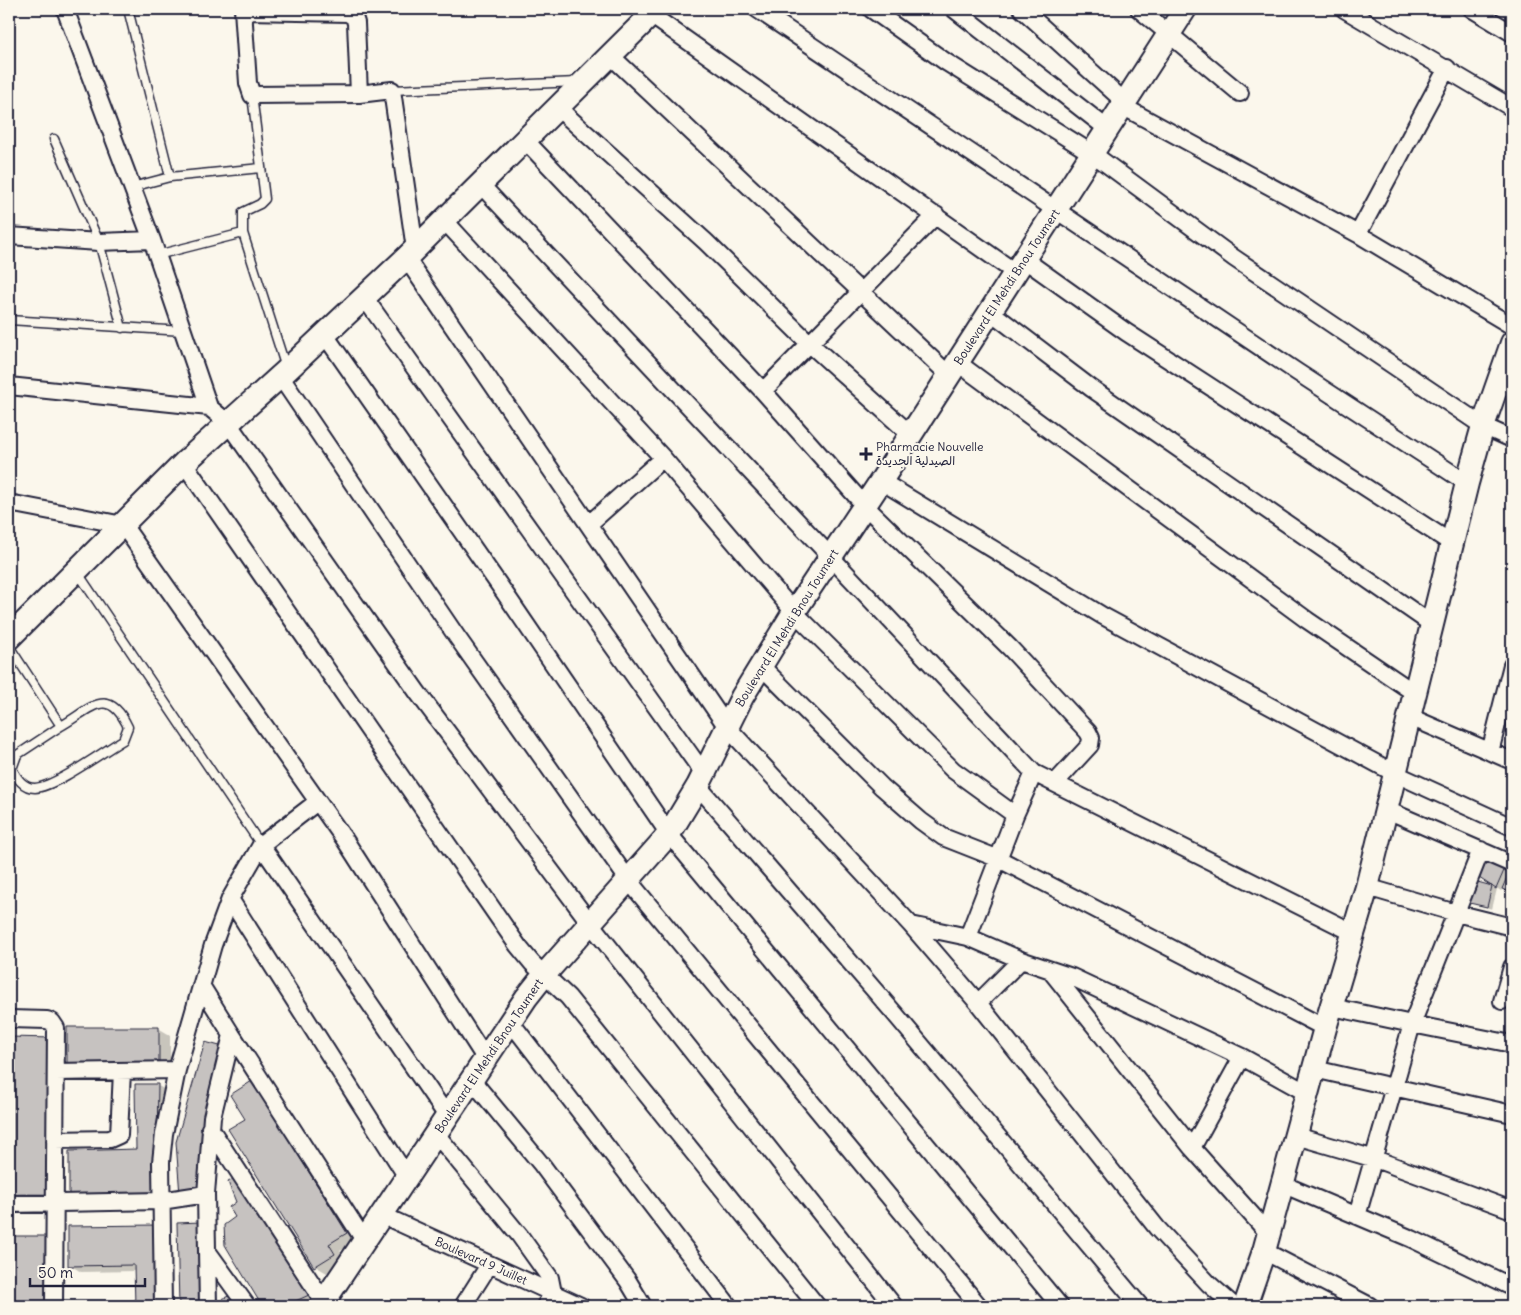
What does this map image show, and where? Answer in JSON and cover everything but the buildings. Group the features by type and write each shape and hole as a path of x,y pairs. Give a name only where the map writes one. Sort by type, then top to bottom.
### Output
{"street":[{"path":"65,9 152,240 209,407 228,423 418,693 590,923 894,1306"},
{"path":"757,9 1056,211 1467,483"},
{"path":"871,9 946,62 1093,154 1234,258 1483,426 1512,439"},
{"path":"954,9 1109,130"},
{"path":"1022,9 1125,105 1358,234 1512,326"},
{"path":"1139,9 1240,93"},
{"name":"Boulevard El Mehdi Bnou Toumert","path":"322,1304 510,1020 544,974 669,834 701,780 727,727 761,666 794,612 882,481 1185,9"},
{"path":"1344,9 1512,108"},
{"path":"1472,9 1512,33"},
{"path":"358,94 356,23 354,17 348,13 243,10 248,83 252,95 358,94 392,90 410,253 589,524 727,727 910,925 978,1003 1157,1228 1209,1284 1234,1306"},
{"path":"9,638 17,620 76,570 123,526 184,463 364,298 654,12 936,215 1126,332 1452,544"},
{"path":"610,55 861,290 954,369 1307,620 1416,694"},
{"path":"1358,234 1447,68"},
{"path":"558,108 706,242 809,343 911,435"},
{"path":"526,140 763,391 865,506 1010,648 1088,732 1091,738 1090,746 1055,784"},
{"path":"480,184 1034,773 1354,934"},
{"path":"763,391 936,215"},
{"path":"444,220 664,458 794,612 953,770 1015,815"},
{"path":"9,236 98,242 152,240"},
{"path":"364,298 701,780 1140,1306"},
{"path":"991,312 1115,405 1432,625"},
{"path":"324,335 504,592 669,834 1060,1306"},
{"path":"1245,1306 1267,1242 1328,1018 1367,887 1467,483 1483,426 1512,344"},
{"path":"283,374 457,637 629,881 979,1306"},
{"path":"9,386 209,407"},
{"path":"589,524 664,458"},
{"path":"184,463 503,926 532,964 568,997 817,1306"},
{"path":"882,481 1103,616 1396,774 1512,826"},
{"path":"9,503 123,526 345,840 485,1058"},
{"path":"1490,752 1512,665"},
{"path":"761,666 882,788 920,821 943,837 999,860 1328,1018 1412,1024 1512,1044"},
{"path":"1410,717 1512,761"},
{"path":"968,936 1015,815 1034,773"},
{"path":"163,1306 161,1201 164,1134 177,1070 213,945 230,899 261,844 317,802"},
{"path":"1386,810 1512,864"},
{"path":"261,844 442,1125 550,1278 549,1300"},
{"path":"1357,1216 1375,1159 1412,1024 1480,850"},
{"path":"1367,887 1512,927"},
{"path":"230,899 407,1177"},
{"path":"910,925 968,936 1020,960 1072,977 1242,1058 1307,1093"},
{"path":"978,1003 1020,960"},
{"path":"1502,1001 1512,967"},
{"path":"1050,970 1267,1242 1360,1304"},
{"path":"202,988 364,1240"},
{"path":"9,1019 52,1022 56,1028 54,1306"},
{"path":"510,1020 729,1306"},
{"path":"208,1306 206,1194 210,1128 232,1035"},
{"path":"1192,1148 1242,1058"},
{"path":"1314,1069 1394,1089 1512,1114"},
{"path":"56,1072 177,1070"},
{"path":"56,1140 110,1138 119,1135 122,1071"},
{"path":"471,1079 542,1165 628,1281 643,1306"},
{"path":"210,1128 322,1304"},
{"path":"1296,1136 1375,1159 1512,1210"},
{"path":"1282,1184 1512,1287"},
{"path":"9,1204 161,1201 206,1194"},
{"name":"Boulevard 9 Juillet","path":"382,1215 488,1265 549,1300 581,1306"},
{"path":"208,1252 247,1306"},
{"path":"463,1306 488,1265"}],"lane":[{"path":"128,9 170,177"},
{"path":"392,90 584,82"},
{"path":"252,95 265,199 260,204 243,212 243,233 283,374"},
{"path":"54,138 98,242 122,328"},
{"path":"132,187 170,177 261,168"},
{"path":"157,256 243,233"},
{"path":"9,320 183,331"},
{"path":"9,386 9,394"},
{"path":"76,570 261,844"},
{"path":"9,646 61,726"},
{"path":"102,702 112,703 123,716 128,727 123,740 50,784 33,788 20,782 12,769 17,755 61,726 102,702"}],"place":[{"name":"Pharmacie Nouvelle الصيدلية الجديدة","path":"866,454"}]}
